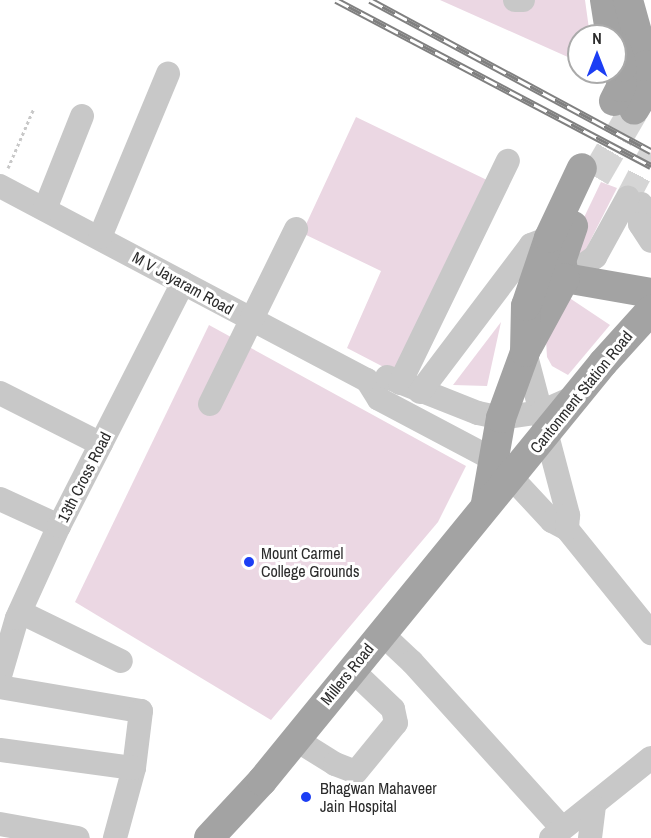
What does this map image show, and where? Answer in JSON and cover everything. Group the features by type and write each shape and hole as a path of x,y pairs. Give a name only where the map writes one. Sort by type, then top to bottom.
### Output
{"main road":[{"path":"605,0 609,24"},
{"path":"621,84 624,106 643,95 646,65 628,0"},
{"path":"648,0 651,6"},
{"name":"Millers Road","path":"210,838 295,739 484,509 505,468 501,418 525,352 525,310 549,238 589,172 564,246 561,261 565,278"},
{"path":"525,352 565,278 651,293"},
{"name":"Cantonment Station Road","path":"505,468 544,423 576,396 651,310"}],"street":[{"path":"515,0 523,0"},
{"path":"100,237 168,74"},
{"path":"45,209 82,116"},
{"path":"410,387 508,161"},
{"name":"M V Jayaram Road","path":"0,186 367,380 379,399 505,468"},
{"path":"565,278 595,257 634,200 640,224 651,242"},
{"path":"210,404 296,229"},
{"path":"410,387 531,245 549,238"},
{"name":"13th Cross Road","path":"0,676 12,614 60,526 183,283"},
{"path":"525,352 568,515 567,529"},
{"name":"M V Jayaram Road","path":"367,380 386,377 501,418 544,423"},
{"path":"0,393 101,444"},
{"path":"505,468 552,521 567,529 651,633"},
{"path":"0,499 60,526"},
{"path":"12,614 121,661"},
{"path":"381,633 412,662 557,833 594,807 651,758"},
{"path":"295,739 335,764 356,772 396,723 393,710 351,669"},
{"path":"0,687 141,711 134,768 115,838"},
{"path":"0,750 134,768"},
{"path":"590,838 594,807"},
{"path":"0,824 78,838"}],"path":[{"path":"0,186 34,108"}],"shaded area":[{"path":"440,0 585,0 588,24 567,24 567,57"},
{"path":"356,117 489,181 399,375 347,348 381,271 302,233"},
{"path":"601,182 617,188 583,255 567,253"},
{"path":"568,297 610,325 568,375 552,366 547,357 546,340"},
{"path":"501,322 487,386 453,385"},
{"name":"Mount Carmel College Grounds","path":"209,325 466,466 438,522 271,720 75,602"}],"tunnel":[{"path":"595,177 634,110"},
{"path":"628,197 651,153"}],"railway":[{"path":"336,0 651,166"},
{"path":"370,0 651,151"}],"place":[{"name":"Mount Carmel College Grounds","path":"249,562"},
{"name":"Bhagwan Mahaveer Jain Hospital","path":"306,797"}]}
